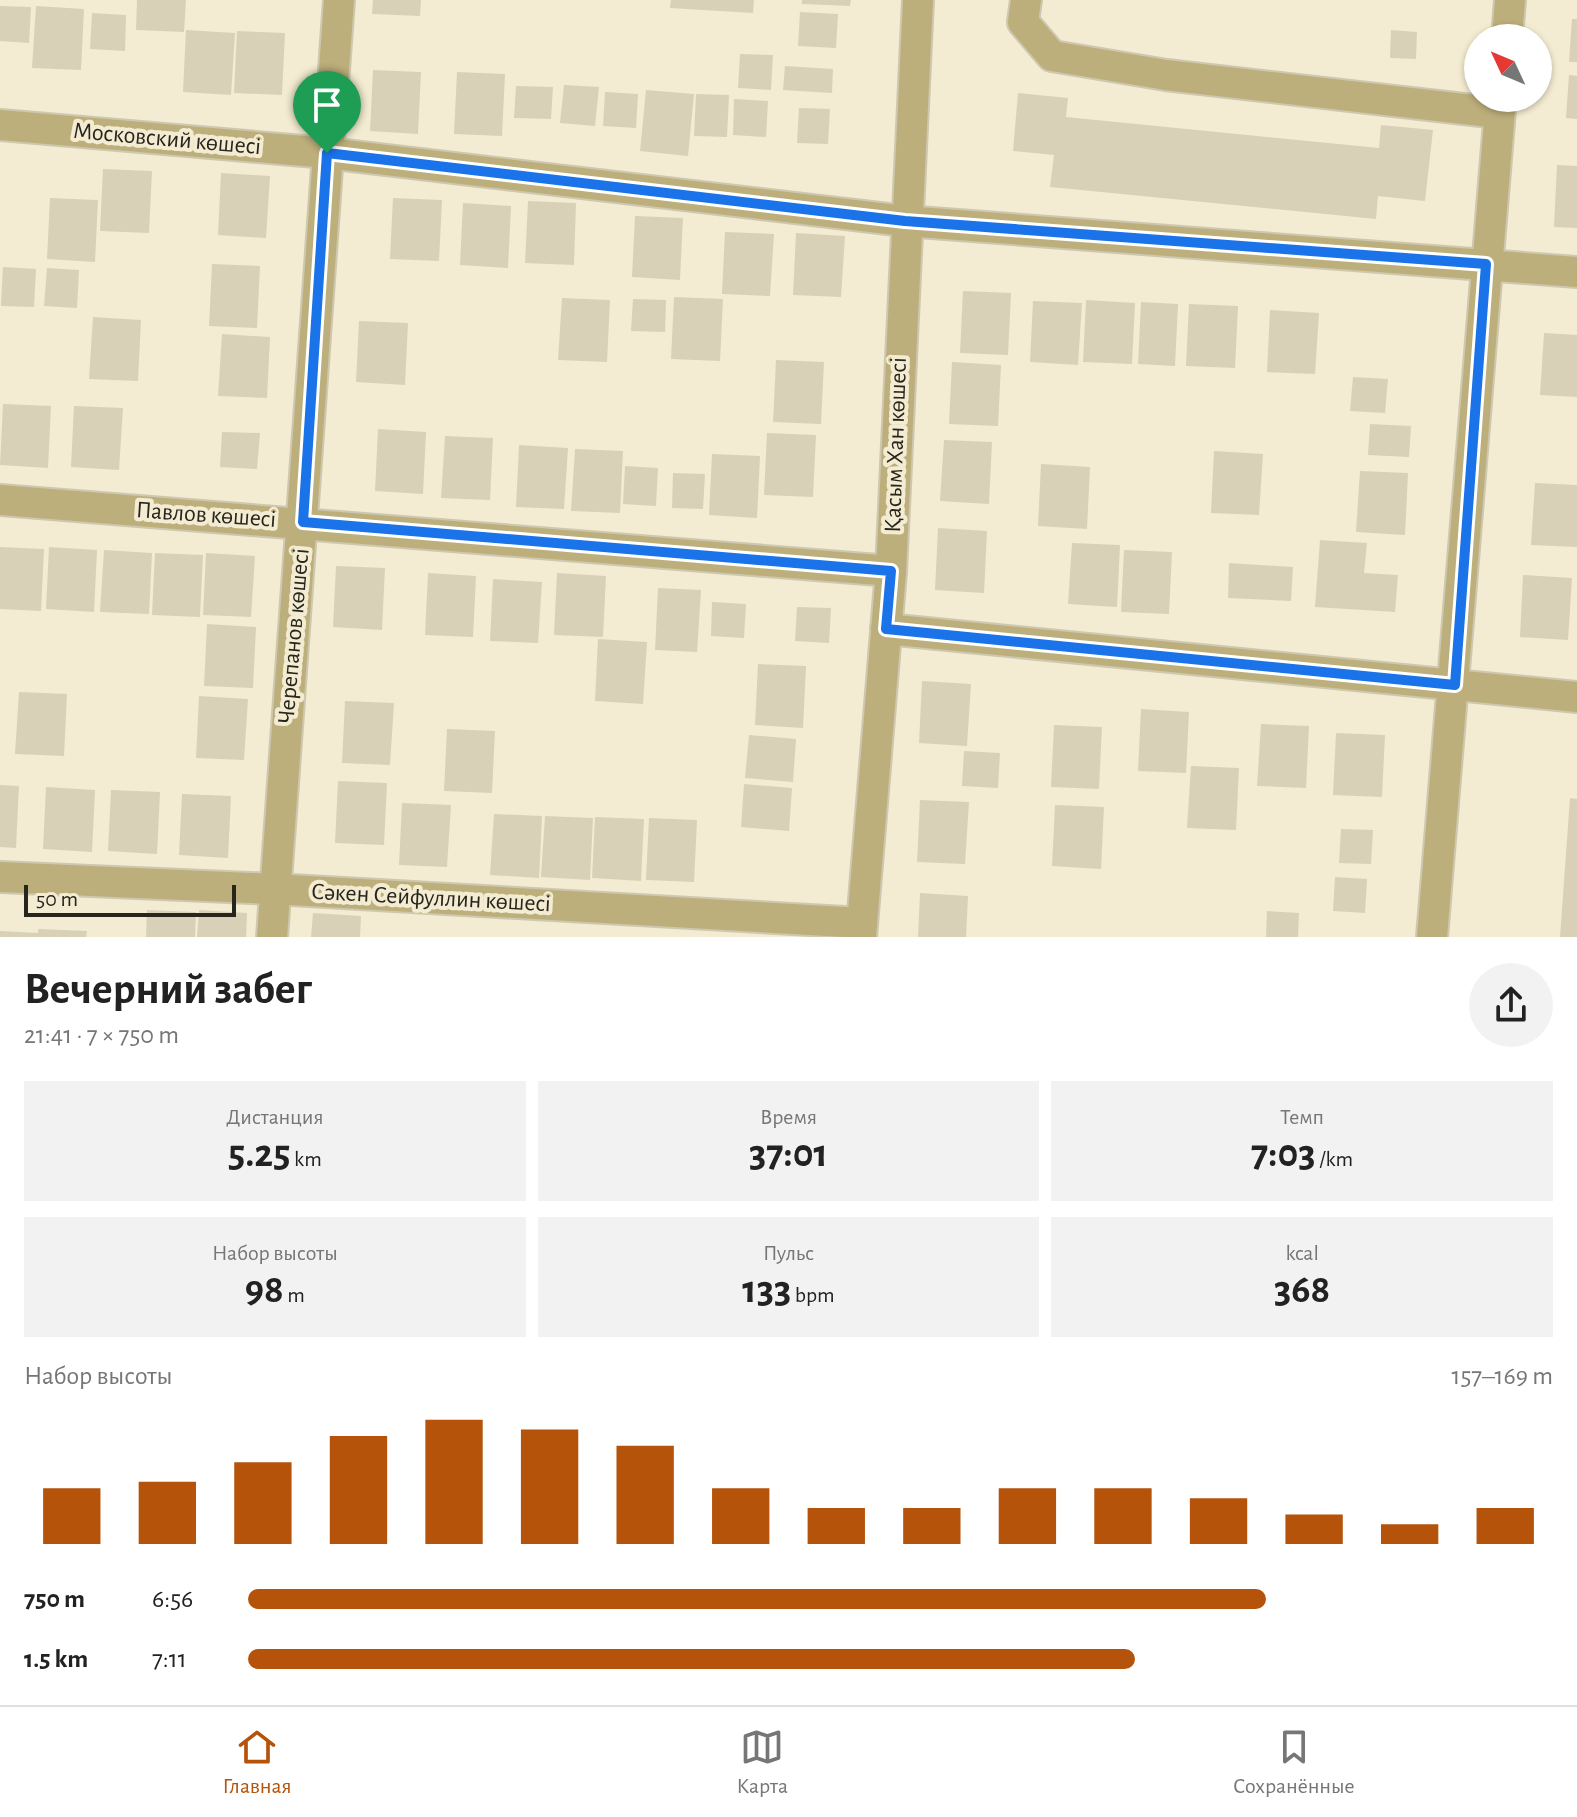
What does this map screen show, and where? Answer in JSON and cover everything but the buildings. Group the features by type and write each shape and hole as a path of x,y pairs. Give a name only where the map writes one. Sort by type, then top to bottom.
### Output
{"street":[{"name":"Черепанов көшесі","path":"272,937 339,0"},
{"name":"Қасым Хан көшесі","path":"862,930 891,571 905,221 918,0"},
{"path":"1026,0 1023,22 1052,56 1166,75 1464,102"},
{"path":"1508,24 1510,0"},
{"path":"1432,937 1455,685 1499,112"},
{"name":"Московский көшесі","path":"0,125 327,153 905,221 1577,272"},
{"name":"Павлов көшесі","path":"0,500 891,571"},
{"path":"886,629 1577,697"},
{"name":"Сәкен Сейфуллин көшесі","path":"0,877 274,889 862,930"}],"route":[{"path":"327,153 905,221 1486,264 1455,685 886,629 891,571 303,522 327,153"}]}
